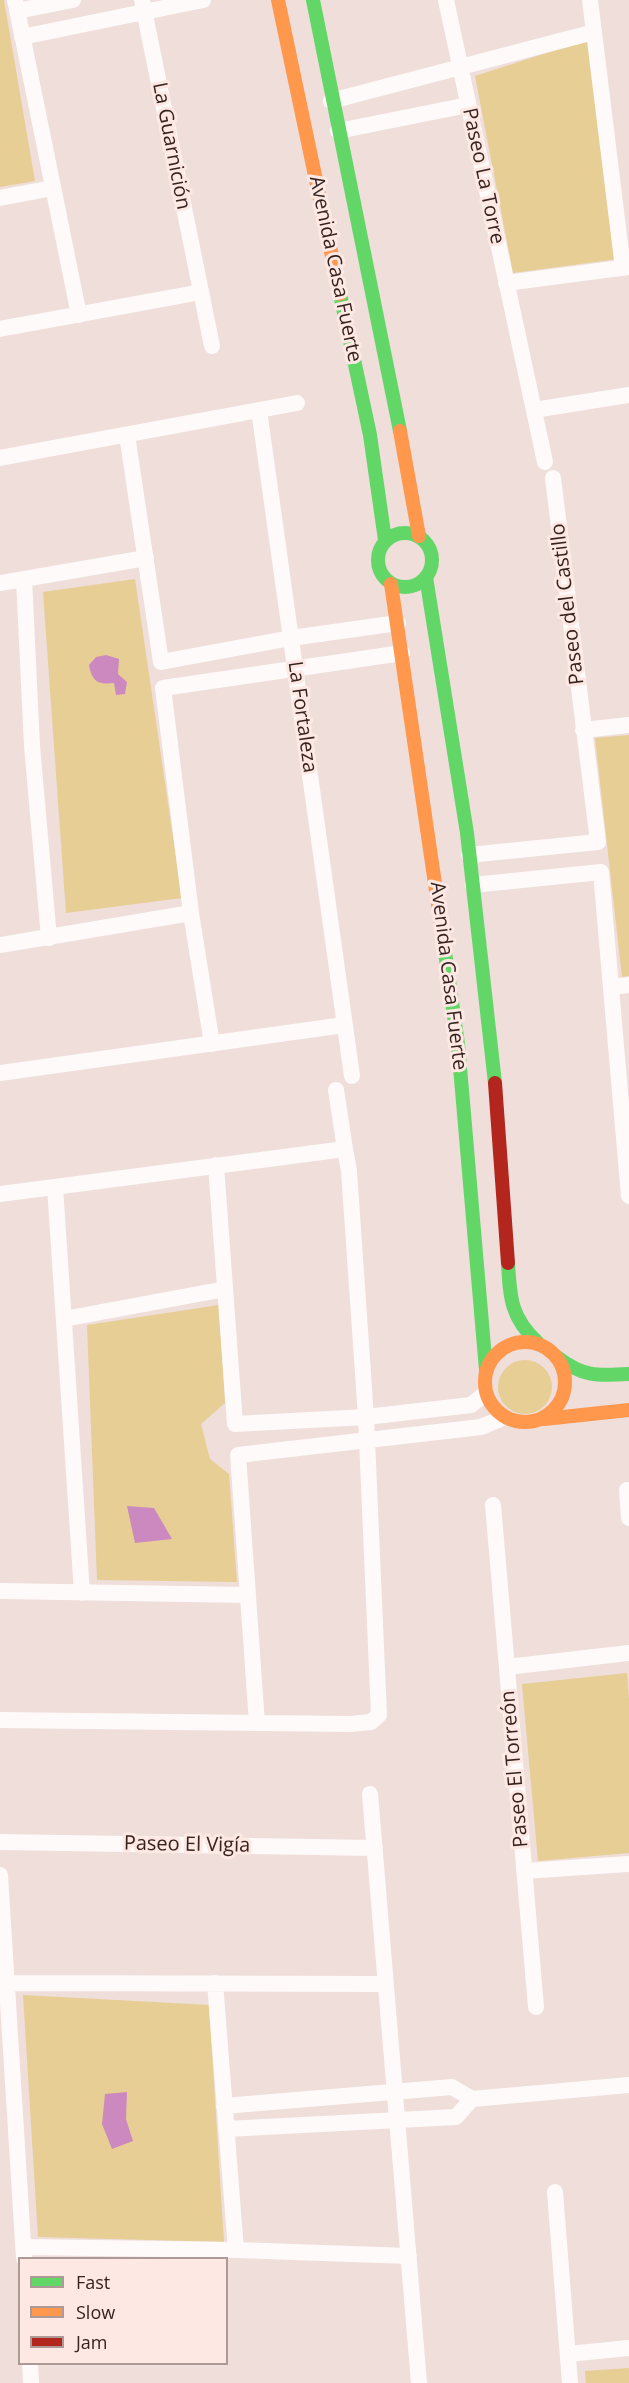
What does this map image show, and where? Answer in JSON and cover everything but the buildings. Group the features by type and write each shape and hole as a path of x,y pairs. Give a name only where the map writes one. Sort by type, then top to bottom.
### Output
{"street":[{"path":"73,0 16,6 79,315"},
{"path":"22,37 143,6 203,0"},
{"name":"Avenida Casa Fuerte","path":"278,0 370,435 385,540"},
{"name":"Avenida Casa Fuerte","path":"313,0 338,131 401,428 419,536"},
{"name":"Paseo La Torre","path":"446,0 545,462"},
{"path":"506,284 626,267 590,0"},
{"name":"La Guarnición","path":"143,6 212,346"},
{"path":"332,101 594,32"},
{"path":"338,131 468,105"},
{"path":"0,198 53,188"},
{"path":"0,329 201,292"},
{"path":"534,410 629,395"},
{"path":"0,458 297,403"},
{"name":"La Fortaleza","path":"259,410 352,1076"},
{"path":"127,435 161,662 291,638 398,623"},
{"name":"Paseo del Castillo","path":"469,855 598,842 554,478"},
{"path":"407,532 419,536 426,542 432,560 426,578 409,587 391,584 378,568 377,558 380,548 385,540 395,534 407,532"},
{"path":"0,583 146,558"},
{"name":"Avenida Casa Fuerte","path":"426,578 473,885 495,1076 510,1298 522,1328 537,1343"},
{"path":"24,579 32,746 49,938"},
{"name":"Avenida Casa Fuerte","path":"391,584 458,1044 486,1370"},
{"path":"212,1044 191,913 163,688 402,653"},
{"path":"583,730 629,725"},
{"path":"473,885 601,872 629,1196"},
{"path":"0,945 191,913"},
{"path":"611,987 629,985"},
{"path":"0,1073 344,1025"},
{"path":"0,1720 351,1724 371,1722 379,1716 366,1417 349,1171 336,1090"},
{"path":"0,1194 345,1149"},
{"path":"216,1165 236,1424 366,1417 471,1405 486,1393"},
{"path":"55,1186 82,1593"},
{"path":"64,1319 225,1289"},
{"path":"629,1374 590,1377 580,1374 548,1349 537,1343 522,1341 506,1346 494,1356 486,1370 486,1393 493,1407 505,1417 524,1422 629,1410"},
{"path":"544,1419 557,1407 565,1391 565,1373 557,1357"},
{"path":"256,1723 238,1455 481,1427 505,1417"},
{"path":"627,1490 629,1518"},
{"name":"Paseo El Torreón","path":"493,1505 536,2007"},
{"path":"0,1591 247,1595"},
{"name":"Paseo El Torreón","path":"507,1666 629,1653"},
{"path":"370,1794 419,2383"},
{"name":"Paseo El Vigía","path":"0,1842 375,1848"},
{"name":"Paseo El Torreón","path":"524,1871 629,1864"},
{"path":"0,1875 23,2253 236,2250 409,2256"},
{"path":"7,1983 386,1984"},
{"path":"215,1983 236,2250"},
{"path":"224,2106 452,2087 472,2099 629,2085"},
{"path":"226,2129 456,2117 472,2099"},
{"path":"555,2192 570,2383"},
{"path":"568,2354 629,2348"},
{"path":"30,2365 31,2383"}],"shaded area":[{"path":"0,0 4,0 35,181 0,187"},
{"path":"593,38 618,259 513,273 475,76"},
{"path":"135,579 182,898 66,913 43,592"},
{"path":"106,655 119,659 118,674 127,682 125,694 116,695 114,683 96,681 92,675 89,665 96,657"},
{"path":"629,735 629,976 622,977 595,738"},
{"path":"219,1305 225,1403 201,1424 210,1459 229,1474 237,1582 97,1580 87,1325"},
{"path":"520,1360 530,1360 540,1364 548,1372 552,1387 548,1402 540,1410 530,1414 520,1414 510,1410 502,1402 498,1392 498,1382 502,1372 510,1364"},
{"path":"127,1506 154,1508 172,1539 135,1543"},
{"path":"627,1673 629,1853 538,1861 522,1684"},
{"path":"23,1995 209,2005 224,2242 38,2237"},
{"path":"127,2092 126,2119 133,2141 112,2149 102,2124 105,2094"},
{"path":"629,2368 629,2383 586,2383 585,2371"}],"traffic: fast":[{"path":"313,0 400,431"},
{"path":"340,294 370,435 385,540"},
{"path":"400,533 410,533 420,537 428,545 432,560 428,575 420,583 410,587 400,587 390,583 382,575 378,565 378,555 382,545 390,537 400,533"},
{"path":"426,577 467,833 495,1083"},
{"path":"444,945 458,1044 486,1370"},
{"path":"508,1263 511,1298 517,1316 538,1343"},
{"path":"557,1357 566,1364 591,1374 629,1374"}],"traffic: slow":[{"path":"278,0 340,294"},
{"path":"400,431 419,536"},
{"path":"391,584 444,945"},
{"path":"525,1342 540,1345 553,1354 562,1367 565,1382 562,1397 553,1410 540,1419 525,1422 510,1419 497,1410 488,1397 485,1382 488,1367 497,1354 510,1345 525,1342"},
{"path":"544,1419 629,1410"}],"traffic: jam":[{"path":"495,1083 508,1263"}]}
